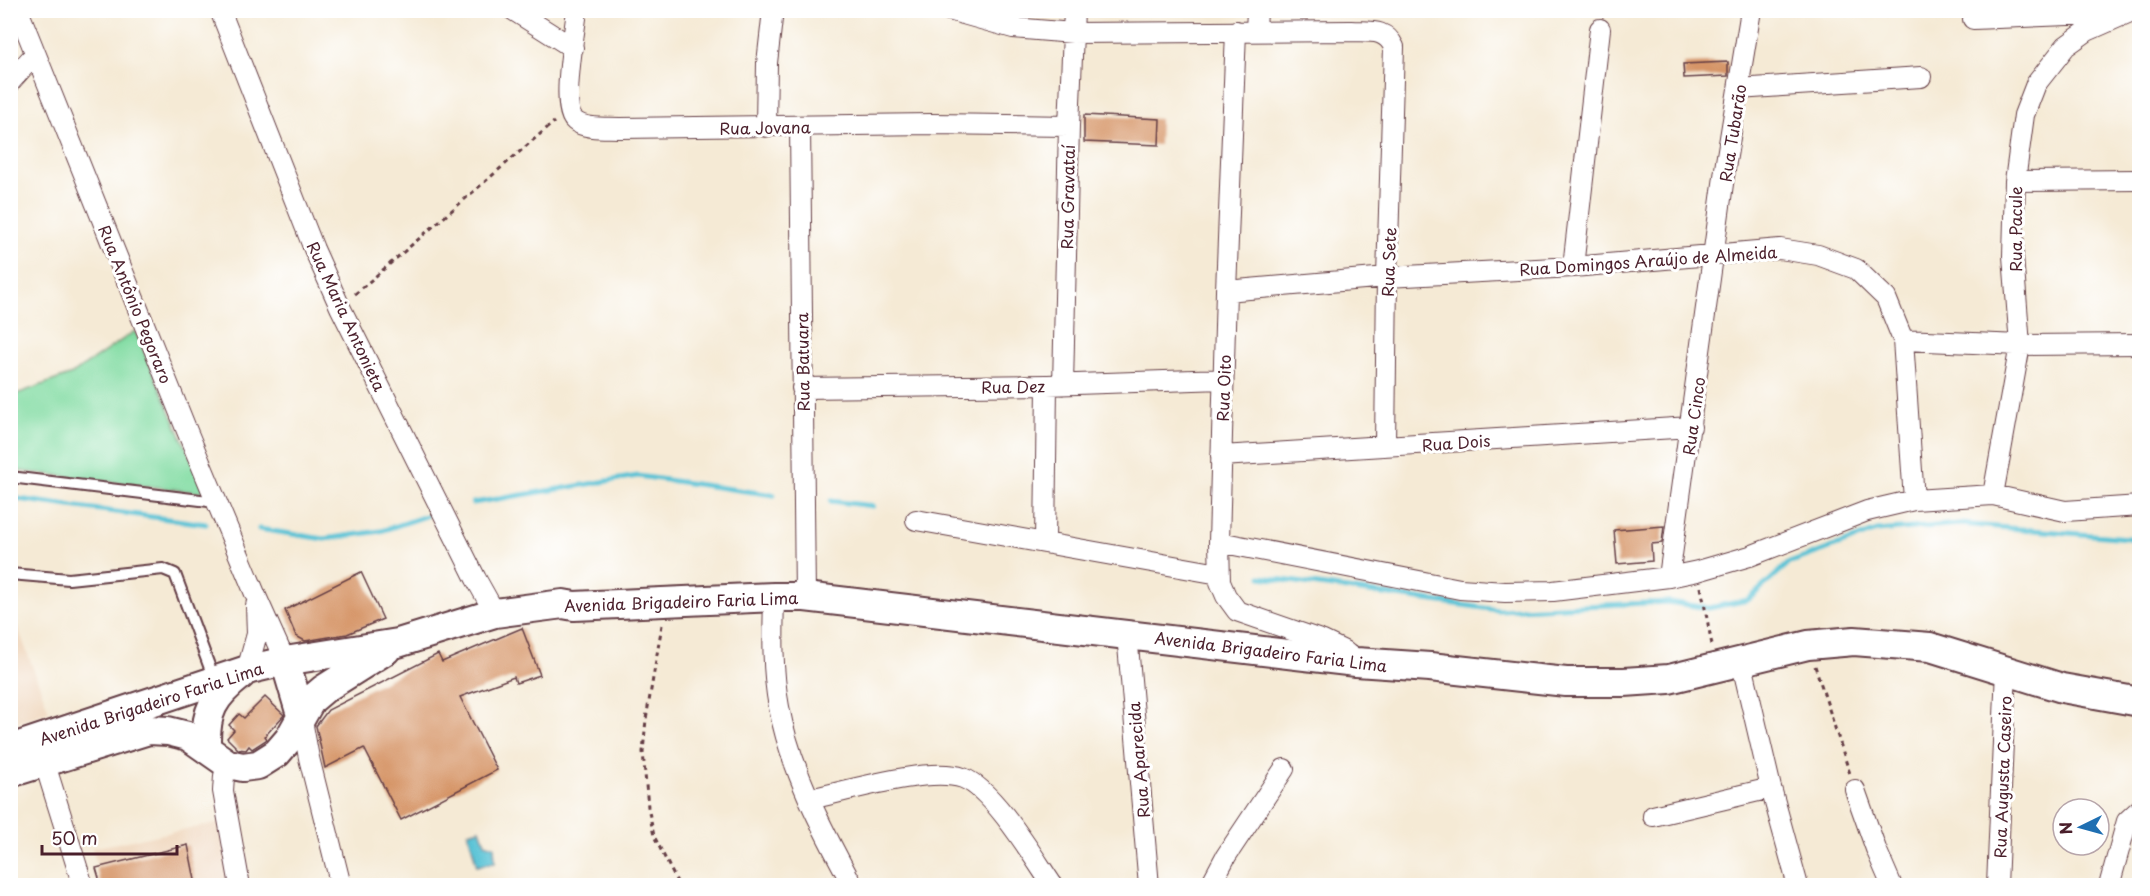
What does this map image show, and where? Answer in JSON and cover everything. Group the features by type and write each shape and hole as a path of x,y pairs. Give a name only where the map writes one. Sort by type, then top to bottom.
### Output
{"main road":[{"name":"Avenida Brigadeiro Faria Lima","path":"10,749 247,670 285,661 398,643 495,613 563,604 574,606 774,597 805,597 1356,662 1430,667 1566,682 1670,679 1808,645 1854,641 1930,647 2062,688 2139,702"},
{"name":"Avenida Brigadeiro Faria Lima","path":"10,773 149,730 168,731 188,736 217,755 243,767 258,765 277,753 290,739 311,700 324,689 398,643"},
{"path":"285,661 301,715"},
{"path":"217,755 205,728 214,700 247,670"}],"street":[{"name":"Rua Antônio Pegoraro","path":"18,10 256,596 285,661"},
{"name":"Rua Maria Antonieta","path":"220,10 314,249 340,307 495,613"},
{"path":"513,10 573,48"},
{"path":"568,110 567,90 577,10"},
{"path":"766,127 767,63 773,10"},
{"name":"Rua Sete","path":"949,10 1013,28 1073,33 1256,31 1380,33 1389,38 1394,47 1394,78 1387,277 1385,446"},
{"name":"Rua Gravataí","path":"1045,543 1074,10"},
{"path":"1256,31 1257,10"},
{"name":"Rua Tubarão","path":"1715,256 1726,162 1751,10"},
{"path":"1973,19 2135,12"},
{"name":"Rua Pacule","path":"1993,495 2020,345 2013,256 2015,181 2024,115 2036,84 2066,46 2088,31 2135,12"},
{"path":"1573,267 1600,29"},
{"name":"Rua Oito","path":"1236,31 1226,291 1219,574 1226,596 1237,611 1323,641 1344,651 1356,662"},
{"path":"10,82 35,54"},
{"path":"1738,89 1921,77"},
{"name":"Rua Jovana","path":"568,110 574,121 588,126 621,128 932,124 1069,126"},
{"name":"Rua Batuara","path":"800,127 805,597"},
{"path":"2015,181 2139,180"},
{"name":"Rua Domingos Araújo de Almeida","path":"1226,291 1387,277 1573,267 1780,249 1818,255 1856,269 1886,298 1903,340 1914,500"},
{"name":"Rua Cinco","path":"1669,577 1715,256"},
{"path":"1903,340 2020,345 2139,344"},
{"name":"Rua Dez","path":"802,387 1055,385 1224,379"},
{"name":"Rua Dois","path":"1221,456 1691,427"},
{"path":"1219,542 1460,589 1506,592 1553,591 1669,577 1698,571 1750,556 1867,511 1914,500 1993,495 2065,511 2139,506"},
{"path":"916,520 1219,574"},
{"name":"Rua Antônio Pegoraro","path":"247,670 258,625 256,596"},
{"path":"774,597 773,657 779,708 792,755 810,799 853,885"},
{"name":"Rua Aparecida","path":"1127,634 1149,885"},
{"path":"1741,660 1771,789 1798,885"},
{"name":"Rua Augusta Caseiro","path":"1997,885 2006,669"},
{"path":"301,715 309,758 341,885"},
{"path":"217,755 224,776 223,791 240,885"},
{"path":"44,761 83,885"},
{"path":"1210,885 1242,831 1284,769"},
{"path":"810,799 917,776 945,774 964,778 983,791 1053,885"},
{"path":"1653,816 1771,789"},
{"path":"1855,790 1876,849 1892,885"},
{"path":"2109,885 2127,821 2139,809"}],"lane":[{"path":"10,477 218,502"},
{"path":"10,574 69,579 163,570 175,574 214,680"}],"path":[{"path":"340,307 568,110"},
{"path":"1701,585 1708,621"},
{"path":"667,601 646,719 643,752 648,807 654,836 679,885"},
{"path":"1808,645 1855,790"}],"shaded area":[{"path":"11,619 15,620 49,711 11,725"},
{"path":"219,823 232,885 103,885 92,848"}],"green space":[{"path":"135,331 206,493 11,470 11,396 72,374"}],"water":[{"path":"480,829 485,843 494,846 495,862 477,866 468,832"}],"building":[{"path":"1728,62 1728,76 1684,78 1683,64"},
{"path":"1084,115 1160,119 1159,145 1084,142"},
{"path":"1664,526 1662,543 1651,544 1652,561 1617,564 1614,530"},
{"path":"361,572 383,619 347,634 305,641 296,636 285,610"},
{"path":"522,628 540,675 516,683 514,677 460,697 497,770 401,820 364,748 325,768 316,726 328,710 438,654 442,662"},
{"path":"265,697 284,715 265,736 266,740 252,749 249,746 246,750 238,749 227,738 234,730 229,725 239,714 244,718"},
{"path":"188,845 196,885 101,885 96,868"}],"waterway":[{"path":"473,503 638,476 774,495"},
{"path":"10,498 206,524"},
{"path":"831,501 873,506"},
{"path":"259,529 324,539 381,531 426,516"},
{"path":"1261,577 1498,610 1668,602 1709,608 1748,600 1789,563 1877,531 1960,524 2140,539"}]}
